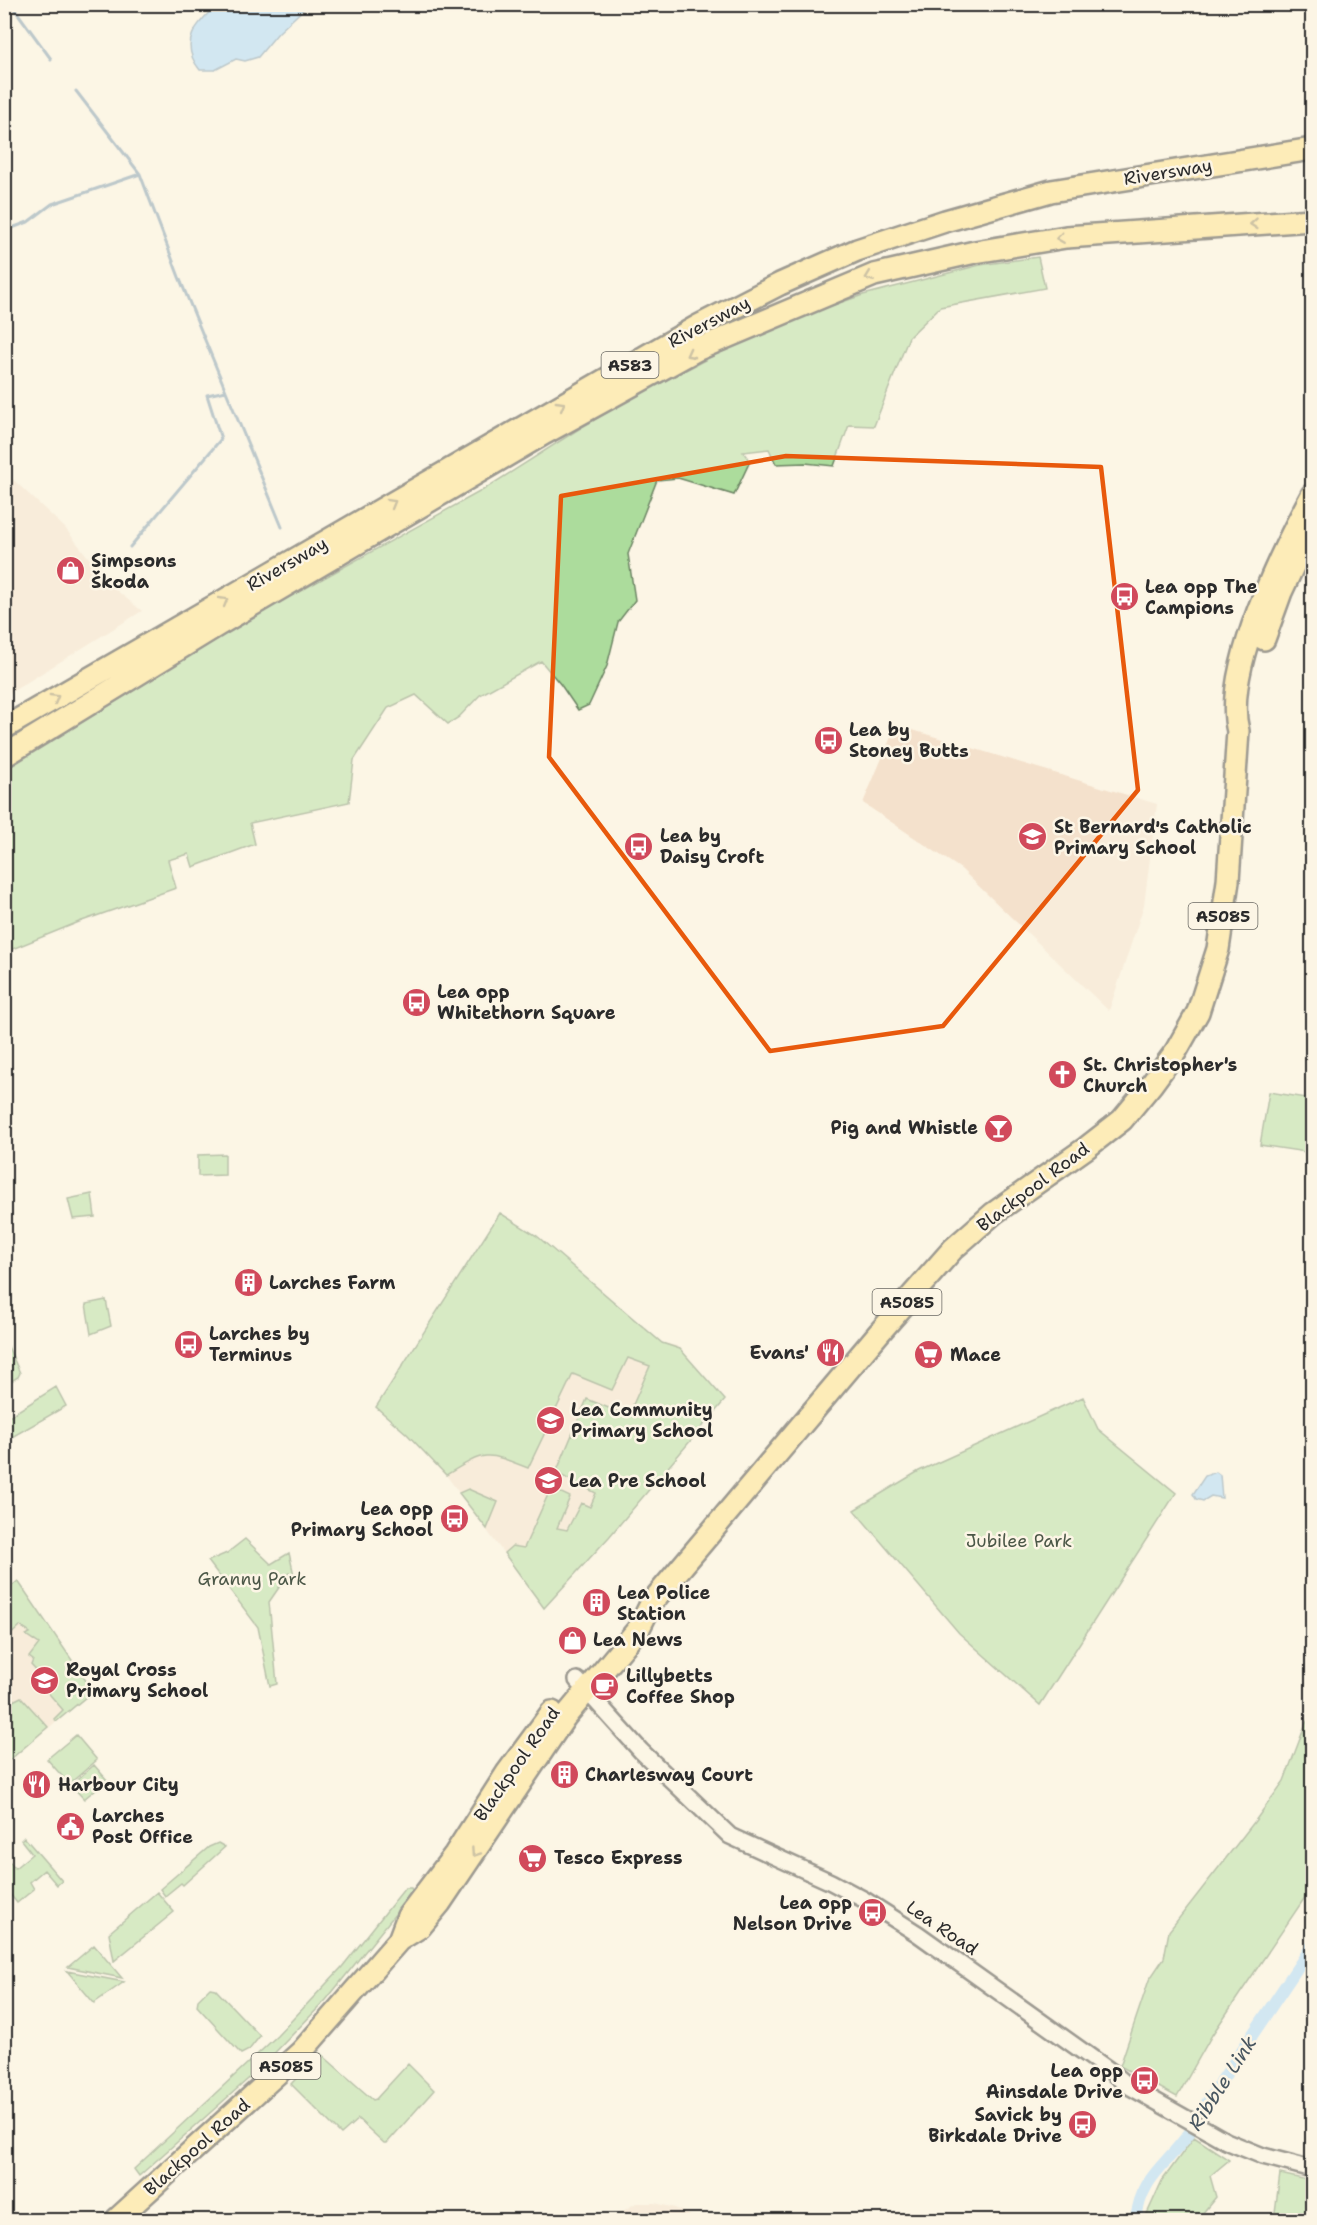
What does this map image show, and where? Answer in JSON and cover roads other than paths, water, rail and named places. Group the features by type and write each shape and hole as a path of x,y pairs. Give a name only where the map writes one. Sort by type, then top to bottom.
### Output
{"highway":[{"name":"Riversway","path":"4,728 698,326 780,284 857,250 1051,190 1312,149"},
{"name":"Riversway","path":"4,756 218,625 545,433 696,350 874,275 975,252 1066,237 1312,220"},
{"name":"Blackpool Road","path":"116,2220 302,2051 399,1940 420,1927 452,1886 581,1686 639,1628 652,1602 879,1333 953,1249 994,1213 1122,1120 1176,1052 1198,1012 1218,949 1228,880 1239,731 1234,716 1240,671 1252,626 1268,585 1312,495"},
{"name":"Blackpool Road","path":"1239,731 1247,718 1254,673 1266,630 1312,526"}],"street":[{"name":"Lea Road","path":"581,1686 641,1751 730,1836 863,1899 918,1934 1127,2085 1207,2132 1253,2153 1312,2169"}],"water":[{"path":"218,4 308,5 278,33 258,57 245,61 236,59 215,70 200,70 190,51 192,34"},
{"path":"1216,1472 1220,1475 1222,1498 1211,1496 1203,1501 1196,1499 1193,1494 1205,1476"}],"waterway":[{"path":"11,4 51,59"},
{"path":"76,91 140,174 179,277 282,527"},
{"path":"4,231 28,222 52,204 140,174"},
{"path":"130,547 221,439 207,395 226,391"},
{"name":"Ribble Link","path":"1136,2220 1142,2194 1154,2174 1189,2133 1312,1946"}],"place":[{"name":"Simpsons Škoda","path":"70,571"},
{"name":"Lea opp The Campions","path":"1124,597"},
{"name":"Lea by Stoney Butts","path":"828,740"},
{"name":"St Bernard's Catholic Primary School","path":"1033,837"},
{"name":"Lea by Daisy Croft","path":"639,846"},
{"name":"Lea opp Whitethorn Square","path":"416,1002"},
{"name":"St. Christopher's Church","path":"1062,1075"},
{"name":"Pig and Whistle","path":"999,1128"},
{"name":"Larches Farm","path":"248,1283"},
{"name":"Larches by Terminus","path":"188,1344"},
{"name":"Evans'","path":"830,1353"},
{"name":"Mace","path":"929,1355"},
{"name":"Lea Community Primary School","path":"550,1420"},
{"name":"Lea Pre School","path":"548,1481"},
{"name":"Lea opp Primary School","path":"454,1519"},
{"name":"Lea Police Station","path":"596,1603"},
{"name":"Lea News","path":"572,1640"},
{"name":"Royal Cross Primary School","path":"45,1680"},
{"name":"Lillybetts Coffee Shop","path":"605,1686"},
{"name":"Charlesway Court","path":"564,1775"},
{"name":"Harbour City","path":"37,1785"},
{"name":"Larches Post Office","path":"71,1826"},
{"name":"Tesco Express","path":"533,1858"},
{"name":"Lea opp Nelson Drive","path":"873,1913"},
{"name":"Lea opp Ainsdale Drive","path":"1144,2081"},
{"name":"Savick by Birkdale Drive","path":"1083,2125"}],"park label":[{"name":"Jubilee Park","path":"1019,1541"},
{"name":"Granny Park","path":"252,1579"}]}
